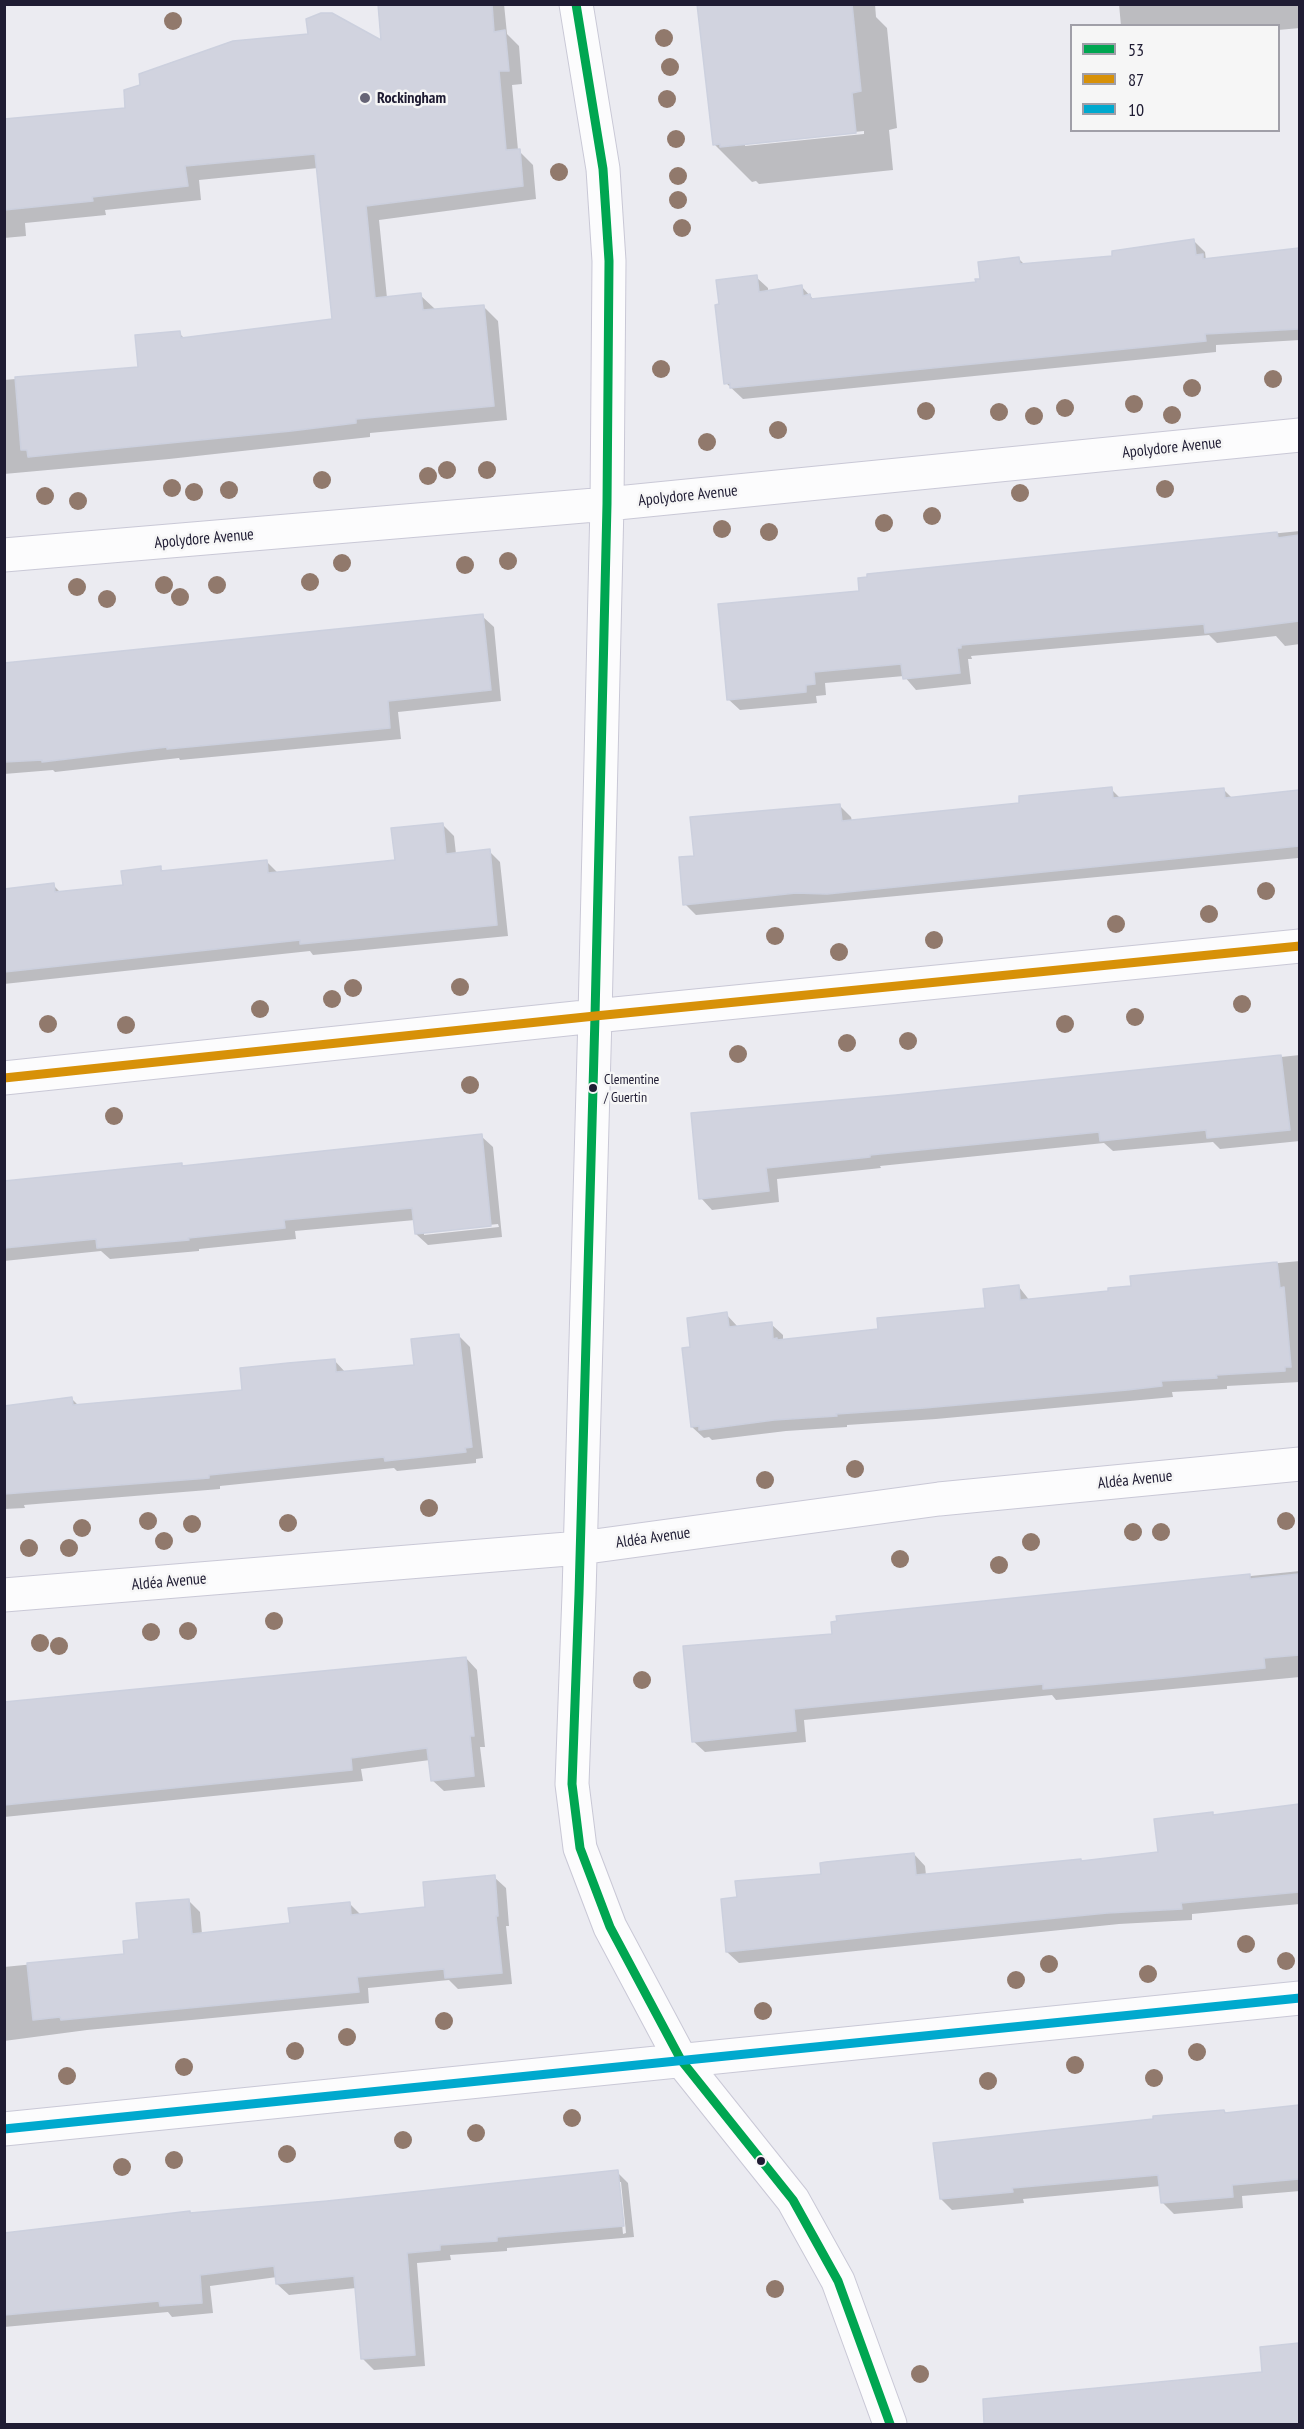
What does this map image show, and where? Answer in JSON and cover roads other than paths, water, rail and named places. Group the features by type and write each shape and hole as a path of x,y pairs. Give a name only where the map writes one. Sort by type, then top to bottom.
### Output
{"street":[{"path":"576,4 604,180 609,261 607,504 595,1016 572,1784 580,1848 610,1927 681,2060 792,2200 838,2281 890,2424"},
{"name":"Apolydore Avenue","path":"4,555 607,504 1299,435"},
{"path":"4,1078 1299,946"},
{"name":"Aldéa Avenue","path":"4,1595 580,1548 939,1499 1299,1464"},
{"path":"4,2129 1299,1998"}],"place":[{"name":"Rockingham","path":"365,98"},
{"name":"Clementine / Guertin","path":"593,1088"}]}
